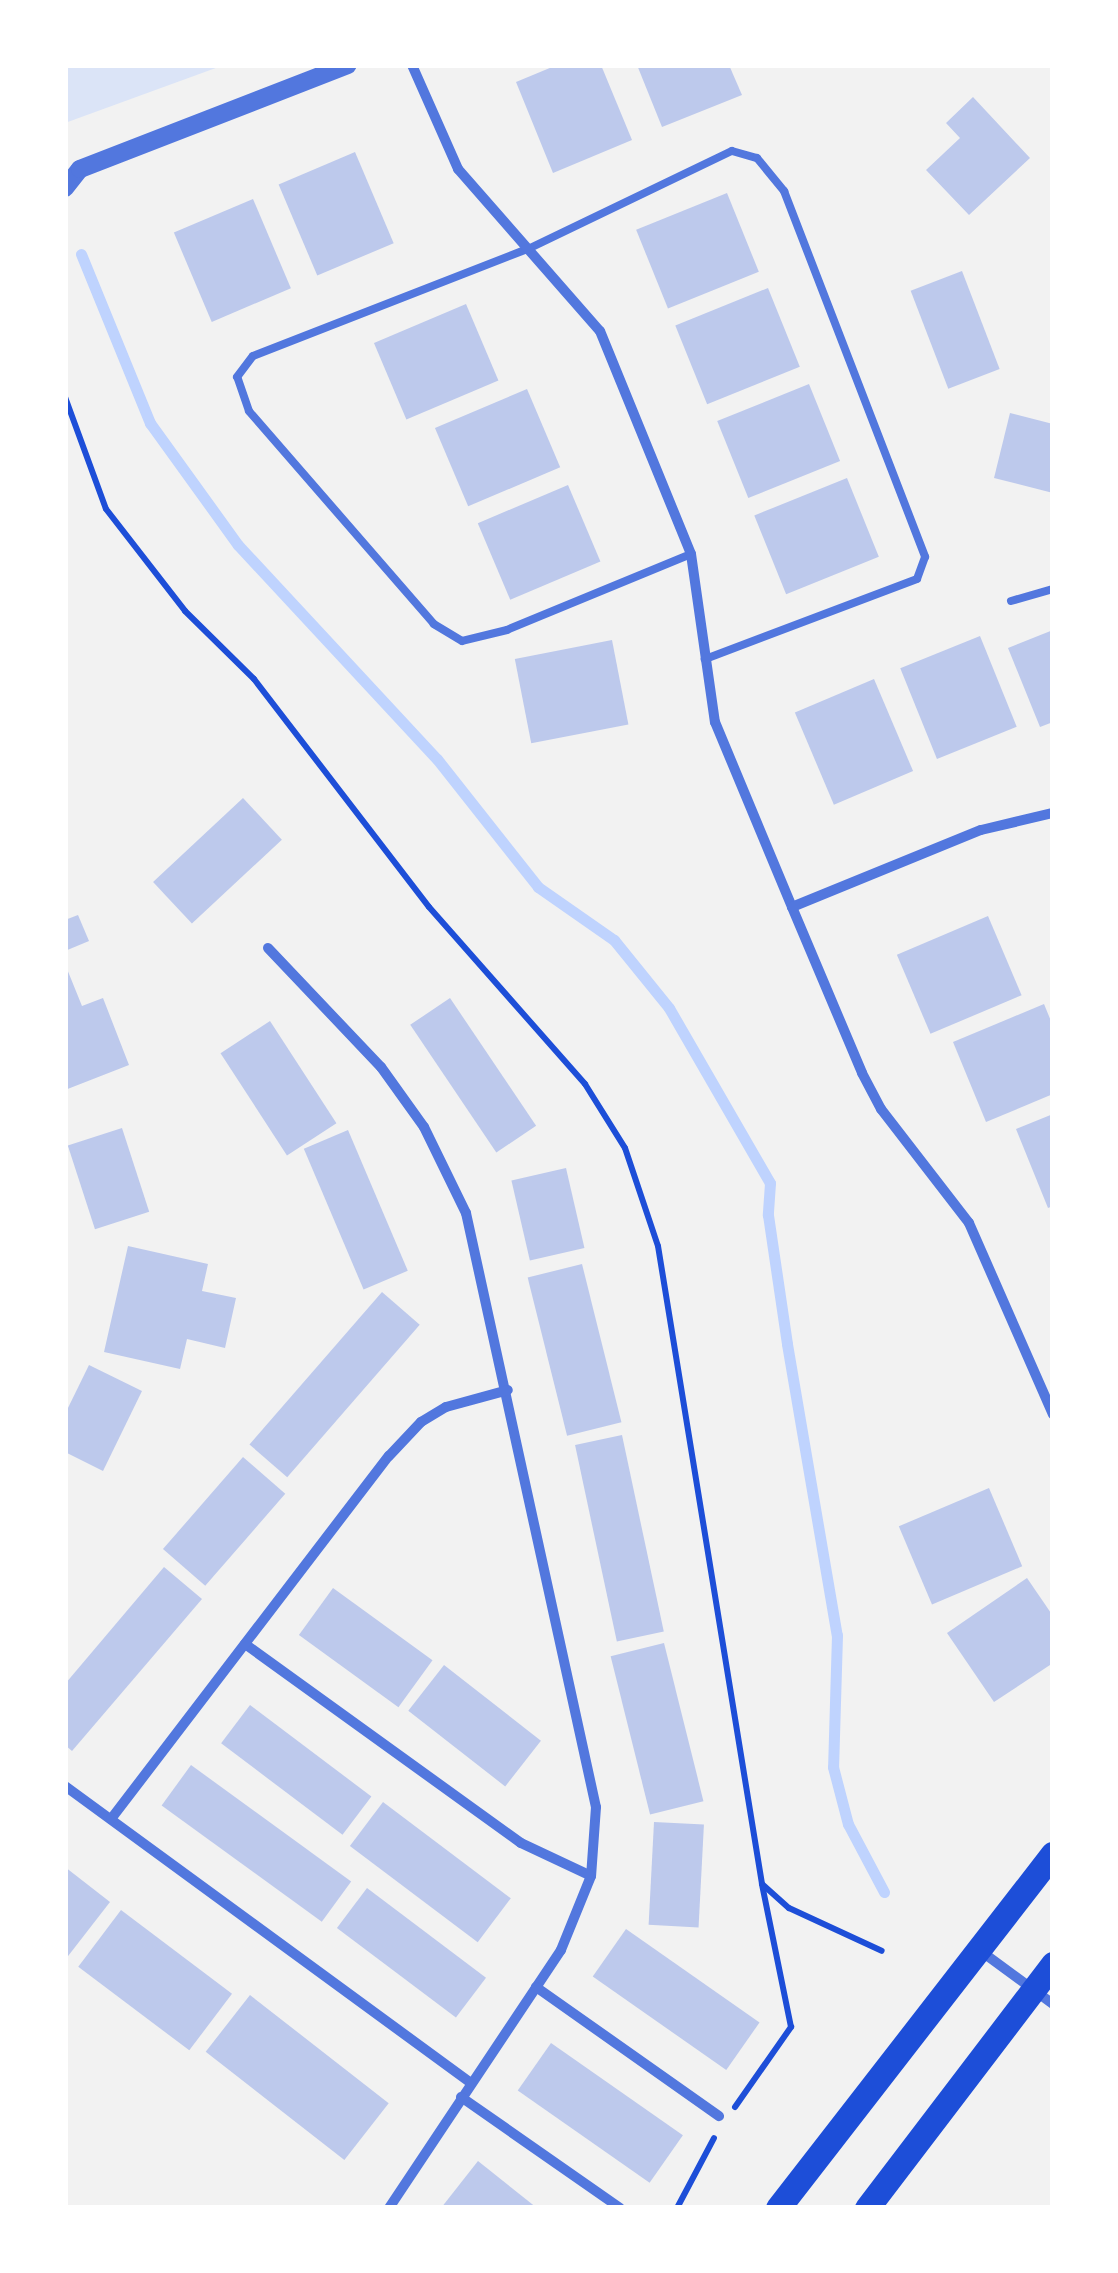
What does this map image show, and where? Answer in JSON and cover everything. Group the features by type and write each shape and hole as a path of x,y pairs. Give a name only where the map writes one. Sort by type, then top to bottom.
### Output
{"main road":[{"path":"778,2208 1053,1854"},
{"path":"867,2208 972,2065 1043,1997 1053,1964"}],"street":[{"path":"65,188 73,168 348,65"},
{"path":"412,65 458,170 600,330 691,554 716,722 792,907 868,1085 969,1222 1053,1414"},
{"path":"792,907 982,830 1053,813"},
{"path":"268,948 381,1067 424,1126 466,1213 508,1390 596,1806 591,1876 582,1908 536,1987 389,2208"},
{"path":"111,1819 421,1422 446,1407 508,1390"},
{"path":"245,1644 521,1843 591,1876"},
{"path":"65,1786 471,2083"},
{"path":"970,1958 1043,1997"},
{"path":"536,1987 719,2116"},
{"path":"461,2097 620,2208"}],"lane":[{"path":"691,554 507,630 462,641 434,624 249,411 238,376 253,356 528,250 732,151 757,158 784,192 925,556 916,579 705,659"},
{"path":"1010,601 1053,589"}],"path":[{"path":"65,397 106,510 185,610 254,679 429,908 585,1084 624,1148 658,1246 762,1884 791,2027 714,2138 676,2208"},
{"path":"762,1884 789,1908 882,1951"}],"shaded area":[{"path":"65,65 224,65 65,123"}],"building":[{"path":"557,65 601,65 632,140 553,173 516,82"},
{"path":"637,65 729,65 742,95 662,127"},
{"path":"973,97 1030,158 969,215 926,170 960,138 946,123"},
{"path":"355,152 394,243 317,276 279,184"},
{"path":"727,193 759,272 668,309 636,230"},
{"path":"253,199 291,288 212,322 174,233"},
{"path":"962,271 1000,369 948,389 911,291"},
{"path":"768,288 800,367 707,404 675,325"},
{"path":"466,304 498,380 406,419 374,343"},
{"path":"809,384 840,461 748,498 717,421"},
{"path":"527,389 560,467 468,506 435,428"},
{"path":"1010,413 1053,424 1053,493 994,478"},
{"path":"847,478 879,557 786,594 754,515"},
{"path":"568,485 600,561 510,600 478,523"},
{"path":"1053,630 1053,722 1040,727 1008,648"},
{"path":"980,636 1017,727 937,759 900,668"},
{"path":"612,640 628,724 531,743 515,659"},
{"path":"874,679 913,771 834,805 795,713"},
{"path":"243,798 282,840 192,924 153,882"},
{"path":"78,915 89,941 65,951 65,920"},
{"path":"988,916 1022,995 930,1034 897,955"},
{"path":"65,964 82,1006 103,998 129,1065 65,1090"},
{"path":"450,998 536,1126 496,1153 410,1025"},
{"path":"1044,1004 1053,1026 1053,1094 986,1122 953,1042"},
{"path":"270,1021 336,1123 287,1155 221,1053"},
{"path":"1053,1114 1053,1206 1048,1208 1016,1129"},
{"path":"122,1128 149,1212 95,1229 68,1146"},
{"path":"348,1130 408,1271 364,1290 304,1149"},
{"path":"566,1168 584,1248 530,1260 511,1181"},
{"path":"128,1246 208,1264 202,1291 236,1298 225,1348 187,1339 180,1369 104,1352"},
{"path":"582,1264 621,1422 567,1436 528,1278"},
{"path":"382,1292 420,1325 287,1477 249,1444"},
{"path":"89,1365 142,1391 103,1471 65,1452 65,1414"},
{"path":"622,1435 664,1632 617,1642 575,1445"},
{"path":"243,1457 285,1494 205,1586 163,1549"},
{"path":"989,1488 1022,1566 932,1605 899,1526"},
{"path":"164,1567 202,1599 72,1751 65,1745 65,1684"},
{"path":"1027,1578 1053,1616 1053,1663 994,1702 947,1633"},
{"path":"333,1588 433,1660 398,1707 299,1635"},
{"path":"664,1643 703,1801 650,1814 611,1656"},
{"path":"444,1665 541,1741 505,1786 408,1711"},
{"path":"250,1705 371,1796 343,1835 221,1743"},
{"path":"191,1765 351,1881 322,1922 162,1805"},
{"path":"383,1802 511,1898 478,1942 350,1846"},
{"path":"654,1822 704,1825 699,1927 649,1925"},
{"path":"65,1867 110,1902 65,1960"},
{"path":"367,1888 486,1978 456,2018 337,1928"},
{"path":"121,1910 232,1994 189,2050 78,1967"},
{"path":"626,1929 760,2022 726,2070 593,1977"},
{"path":"250,1995 389,2103 344,2160 206,2052"},
{"path":"551,2043 683,2135 650,2183 518,2091"},
{"path":"478,2161 537,2208 441,2208"}],"waterway":[{"path":"81,254 150,423 238,545 437,759 538,887 614,940 669,1008 770,1183 768,1215 787,1344 837,1635 833,1767 848,1824 884,1892"}]}
